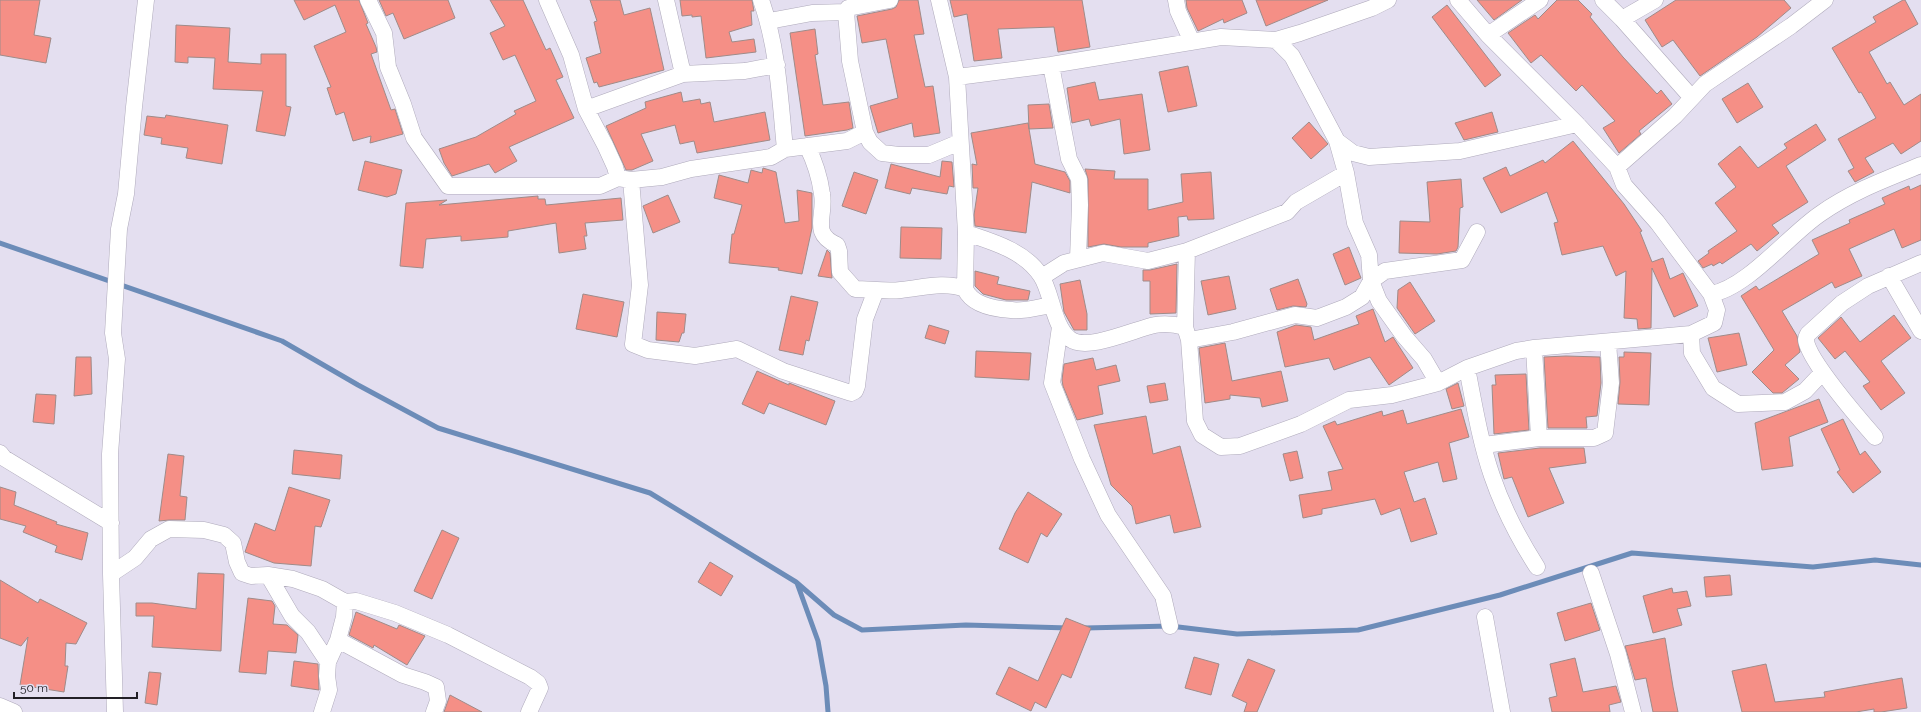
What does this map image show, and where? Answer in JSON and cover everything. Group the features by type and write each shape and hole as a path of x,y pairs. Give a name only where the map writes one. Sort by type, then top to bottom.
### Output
{"street":[{"path":"115,712 111,574 110,454 117,359 114,333 119,229 126,194 146,0"},
{"path":"368,0 384,33 388,67 403,104 414,138 448,186 600,186 625,179 662,177 692,169 721,166 771,157 785,149 847,140 865,132"},
{"path":"547,0 571,55 586,109 615,167 625,179 640,285 633,344 648,350 695,356 737,349 782,371 851,393 857,386 865,319 876,290"},
{"path":"666,0 683,74"},
{"path":"762,0 769,21 777,65 785,149"},
{"path":"890,0 848,8 846,12 850,61 865,132 870,142 882,153 898,155 929,155 960,142"},
{"path":"939,0 957,77 966,233 965,290 968,297 981,304 1012,311 1051,305"},
{"path":"1176,0 1178,11 1192,42"},
{"path":"957,77 1051,65 1221,37 1276,40 1372,8 1388,0"},
{"path":"1187,251 1187,333 1195,421 1202,435 1221,447 1240,446 1301,424 1349,400 1392,395 1438,382 1467,368 1516,351 1534,348 1691,334 1714,323 1717,310 1711,294 1657,222 1624,185 1617,167 1577,124 1488,35 1458,0"},
{"path":"1488,35 1540,0"},
{"path":"1603,0 1622,19 1692,98"},
{"path":"1622,19 1655,0"},
{"path":"1617,167 1675,116 1704,84 1791,26 1825,0"},
{"path":"769,21 811,7 846,12"},
{"path":"1276,40 1292,56 1337,141 1346,173 1356,223 1369,256 1371,281 1380,300 1404,336 1424,359 1438,382"},
{"path":"586,109 683,74 745,71 777,65"},
{"path":"1051,65 1069,159 1079,179 1080,205 1078,259"},
{"path":"1337,141 1353,153 1369,157 1452,152 1577,124"},
{"path":"807,146 814,158 822,193 821,230 826,240 837,245 839,251 840,272 855,289 901,290 927,285 959,287 965,290"},
{"path":"1711,294 1722,292 1741,281 1820,214 1859,191 1921,165"},
{"path":"1042,276 1064,263 1103,253 1148,261 1187,251 1287,212 1296,202 1346,173"},
{"path":"966,233 997,243 1026,259 1042,276 1060,327 1070,340 1086,344 1154,325 1170,324 1187,333 1233,332 1295,315 1317,318 1346,307 1362,296 1371,281 1385,271 1462,260 1477,232"},
{"path":"1875,438 1822,372 1809,349 1806,339 1808,334 1842,302 1868,286 1921,264"},
{"path":"1889,276 1921,331"},
{"path":"1060,327 1052,383 1082,460 1108,515 1163,596 1170,626"},
{"path":"1691,334 1692,353 1713,388 1738,404 1785,402 1805,391 1822,372"},
{"path":"1484,445 1539,438 1594,438 1605,433 1611,384 1608,342"},
{"path":"1534,348 1539,438"},
{"path":"1467,368 1472,398 1492,476 1509,516 1525,548 1537,567"},
{"path":"1,459 111,523"},
{"path":"111,574 135,558 151,539 169,529 204,530 224,536 233,543 237,562 242,573 251,576 268,575 300,581 322,589 345,602 356,601 395,613 442,632 530,677 538,683 540,688 529,712"},
{"path":"1591,573 1618,654 1633,712"},
{"path":"268,575 292,616 308,632 328,662"},
{"path":"322,712 329,690 327,676 328,662 338,640 344,617 345,602"},
{"path":"1485,617 1502,712"},
{"path":"338,640 403,675 436,687 438,701 434,712"},
{"path":"0,706 14,712"}],"building":[{"path":"0,0 40,0 34,35 51,38 46,63 0,55"},
{"path":"294,0 359,0 368,23 366,24 376,47 377,52 371,54 391,110 395,109 403,134 370,143 371,136 353,141 344,112 336,115 327,88 331,87 314,46 346,32 335,5 304,20"},
{"path":"379,0 448,0 455,18 404,39 393,13 386,16"},
{"path":"490,0 523,0 546,50 550,48 563,77 556,80 574,118 509,147 517,161 495,173 489,164 452,176 444,163 439,149 476,137 516,114 514,111 536,101 515,55 503,60 490,33 505,26"},
{"path":"590,0 620,0 624,15 650,8 664,70 599,87 597,82 594,83 586,58 601,53 594,22 597,21"},
{"path":"680,0 752,0 754,11 751,11 752,25 729,32 732,42 754,39 756,52 706,58 701,16 682,16"},
{"path":"899,0 918,0 924,34 914,35 925,87 933,86 940,133 914,137 912,123 878,133 870,106 898,98 886,39 862,43 857,16 892,9 896,7"},
{"path":"950,0 1082,0 1090,47 1058,52 1054,27 998,29 1002,58 974,61 967,14 954,17"},
{"path":"1186,0 1242,0 1247,13 1224,23 1223,19 1198,31 1187,8"},
{"path":"1256,0 1328,0 1266,26"},
{"path":"1477,0 1522,0 1494,20"},
{"path":"1557,0 1578,0 1592,14 1590,17 1623,57 1657,94 1661,90 1672,104 1639,131 1641,134 1619,153 1603,128 1615,121 1582,85 1576,91 1541,55 1531,63 1508,33 1535,15 1538,19"},
{"path":"1676,0 1784,0 1791,8 1757,37 1700,76 1673,40 1662,47 1645,20"},
{"path":"1905,0 1918,24 1869,52 1887,84 1890,82 1904,105 1921,94 1921,141 1901,154 1893,143 1865,158 1874,172 1855,182 1848,171 1854,168 1838,139 1876,118 1832,48 1876,22 1873,17"},
{"path":"1447,5 1501,75 1485,87 1432,17"},
{"path":"176,25 230,28 228,62 261,64 261,54 286,54 286,106 291,107 285,136 256,131 263,91 213,89 215,58 188,57 188,63 175,62"},
{"path":"815,29 818,54 815,55 823,105 849,102 853,128 805,136 790,33"},
{"path":"1188,66 1197,106 1168,112 1159,72"},
{"path":"1095,82 1099,100 1142,94 1150,150 1124,154 1120,119 1091,126 1089,119 1072,123 1067,88"},
{"path":"1748,83 1763,107 1737,123 1722,99"},
{"path":"681,92 683,102 700,99 701,104 710,102 714,122 765,112 770,140 697,153 694,141 680,144 675,125 641,134 653,161 632,170 626,170 606,126 646,108 645,102"},
{"path":"1049,104 1053,128 1029,129 1028,105"},
{"path":"1492,112 1498,132 1464,140 1455,123"},
{"path":"166,115 228,125 222,164 186,158 188,148 161,144 162,138 144,135 147,116 165,118"},
{"path":"1309,122 1328,144 1311,159 1292,138"},
{"path":"1028,123 1035,164 1065,172 1070,181 1070,193 1032,182 1026,233 975,226 974,215 978,188 973,188 972,164 977,165 971,133"},
{"path":"1816,124 1826,140 1786,166 1808,202 1772,225 1779,233 1757,251 1751,244 1722,264 1720,262 1713,266 1712,264 1703,268 1698,261 1709,253 1708,251 1737,231 1715,203 1736,187 1718,164 1740,146 1758,168 1787,148 1784,144"},
{"path":"1573,141 1624,204 1642,231 1640,232 1652,262 1663,258 1670,279 1683,273 1698,306 1674,317 1652,268 1651,328 1638,329 1637,319 1624,318 1626,271 1616,276 1603,246 1562,255 1554,223 1558,222 1547,192 1501,213 1483,178 1506,167 1510,176 1543,160 1545,163"},
{"path":"365,161 402,170 396,194 387,197 358,190"},
{"path":"942,161 952,162 954,187 949,186 947,194 912,188 910,194 885,188 891,164 940,177"},
{"path":"763,168 776,172 785,223 799,221 797,190 812,193 812,228 802,274 778,270 779,268 729,263 732,234 734,234 742,205 714,198 719,175 748,183 751,170 762,173"},
{"path":"1085,169 1115,171 1114,179 1148,179 1148,210 1183,202 1181,174 1211,172 1214,219 1188,220 1187,216 1178,217 1179,236 1148,243 1148,247 1121,247 1104,244 1088,247 1088,179"},
{"path":"854,172 878,180 866,214 842,206"},
{"path":"1461,179 1463,207 1460,208 1458,247 1456,251 1437,254 1399,253 1400,221 1430,222 1427,182"},
{"path":"1921,185 1921,240 1902,248 1894,229 1849,249 1862,276 1835,288 1832,282 1782,311 1797,336 1800,352 1785,365 1799,379 1782,393 1773,393 1752,372 1774,350 1741,296 1756,286 1759,290 1819,254 1812,240 1850,223 1849,220 1885,204 1882,198 1909,186 1910,190"},
{"path":"668,195 680,222 653,233 643,206"},
{"path":"538,196 538,199 545,199 546,205 621,198 623,220 585,223 587,236 584,236 586,249 559,253 556,223 508,231 508,237 461,241 461,236 426,239 423,268 400,266 406,203 447,200 439,205"},
{"path":"901,227 942,228 941,259 900,258"},
{"path":"1349,247 1361,278 1345,285 1333,254"},
{"path":"827,250 830,253 832,278 818,276"},
{"path":"1177,264 1176,313 1150,314 1150,281 1143,281 1143,270 1150,270"},
{"path":"975,271 999,277 997,284 1030,291 1028,300 1006,300 983,294 975,286"},
{"path":"1229,276 1236,309 1208,315 1201,281"},
{"path":"1298,279 1307,304 1306,307 1293,306 1277,310 1270,289"},
{"path":"1080,280 1087,314 1087,330 1074,330 1064,312 1060,284"},
{"path":"1410,282 1435,321 1415,334 1397,308 1398,290"},
{"path":"583,294 624,302 617,337 576,329"},
{"path":"791,296 818,302 809,341 806,340 803,355 779,350"},
{"path":"1373,309 1385,342 1393,337 1413,368 1389,385 1370,357 1334,370 1329,358 1285,367 1277,332 1296,325 1311,327 1314,340 1359,324 1356,316"},
{"path":"657,312 686,314 684,333 682,333 679,342 656,340"},
{"path":"1894,315 1911,338 1881,361 1905,393 1881,410 1863,386 1870,382 1845,351 1835,359 1818,338 1841,317 1860,342"},
{"path":"929,325 949,331 945,344 925,338"},
{"path":"1739,333 1747,365 1717,372 1708,338"},
{"path":"1225,343 1232,381 1281,371 1288,401 1262,407 1260,398 1230,395 1230,399 1205,403 1199,348"},
{"path":"976,351 1031,353 1029,380 975,377"},
{"path":"1624,352 1651,353 1649,405 1618,404 1620,382 1619,357 1624,357"},
{"path":"76,357 91,357 92,394 74,396"},
{"path":"1544,357 1600,357 1601,383 1597,416 1586,417 1587,428 1548,428"},
{"path":"1093,358 1096,370 1116,365 1120,381 1098,386 1103,414 1077,420 1063,386 1062,380 1064,364"},
{"path":"757,371 789,385 789,383 835,401 826,425 769,403 764,414 742,404"},
{"path":"1526,374 1529,430 1494,434 1492,385 1496,385 1495,375"},
{"path":"1165,383 1168,400 1150,403 1147,386"},
{"path":"1458,383 1464,406 1452,409 1446,389"},
{"path":"36,394 56,395 54,424 33,422"},
{"path":"1819,399 1828,422 1789,437 1793,466 1762,470 1755,423"},
{"path":"1461,409 1469,437 1449,443 1457,479 1443,482 1438,462 1404,472 1414,502 1425,498 1437,534 1411,542 1400,508 1381,515 1375,499 1322,509 1322,514 1303,518 1299,495 1332,490 1328,472 1343,469 1323,426 1335,421 1337,425 1382,411 1383,416 1403,410 1407,424"},
{"path":"1146,416 1153,454 1180,446 1201,527 1174,533 1170,515 1136,524 1132,506 1111,485 1094,425"},
{"path":"1843,419 1860,455 1865,451 1881,472 1853,493 1837,472 1840,470 1821,429"},
{"path":"1540,448 1584,448 1586,463 1549,468 1564,503 1528,517 1512,477 1504,479 1498,453"},
{"path":"294,450 342,455 340,479 292,474"},
{"path":"1297,451 1303,478 1290,481 1283,454"},
{"path":"168,454 184,456 180,496 187,497 185,520 159,521"},
{"path":"0,487 16,492 14,505 57,522 56,524 88,533 82,560 55,552 57,546 23,532 26,526 0,519"},
{"path":"289,487 330,500 321,527 315,526 311,566 274,563 245,552 255,523 275,531"},
{"path":"1028,492 1062,514 1047,537 1041,533 1028,563 999,549 1015,513"},
{"path":"442,530 459,538 432,599 414,591"},
{"path":"710,562 733,576 721,596 698,582"},
{"path":"198,573 224,574 221,651 152,647 154,616 136,616 136,603 152,603 196,609"},
{"path":"1730,575 1732,595 1706,597 1704,577"},
{"path":"0,580 38,603 40,599 87,623 76,644 66,643 65,666 68,666 64,692 20,685 28,637 21,646 0,638"},
{"path":"1672,588 1673,593 1687,591 1691,606 1677,609 1682,625 1653,633 1643,596"},
{"path":"248,598 272,601 275,606 273,624 287,625 298,635 296,653 268,651 266,674 239,672"},
{"path":"1591,603 1600,630 1565,641 1557,613"},
{"path":"356,612 397,629 399,625 425,636 407,665 374,645 373,648 349,635"},
{"path":"1066,618 1091,628 1071,678 1062,674 1046,708 1035,702 1031,711 996,694 1009,667 1038,681"},
{"path":"1665,638 1678,712 1653,712 1646,678 1635,680 1625,646"},
{"path":"1194,657 1219,664 1211,695 1185,688"},
{"path":"1575,658 1583,692 1616,686 1621,702 1609,705 1610,712 1552,712 1549,698 1557,696 1550,664"},
{"path":"1248,659 1275,670 1257,712 1244,712 1247,703 1232,696"},
{"path":"294,661 318,664 319,690 291,686"},
{"path":"1766,664 1775,702 1825,697 1824,692 1902,678 1907,708 1881,712 1874,712 1874,709 1856,712 1742,712 1732,671"},
{"path":"149,672 161,673 157,705 145,703"},
{"path":"450,695 482,712 444,712"}],"waterway":[{"path":"0,243 282,341 358,385 438,428 650,493 796,582 834,615 862,630 966,625 1069,628"},
{"path":"1085,628 1170,626 1237,634 1358,630 1500,595 1632,553 1813,567 1875,560 1921,565"},
{"path":"797,583 818,641 826,686 828,712"}]}
